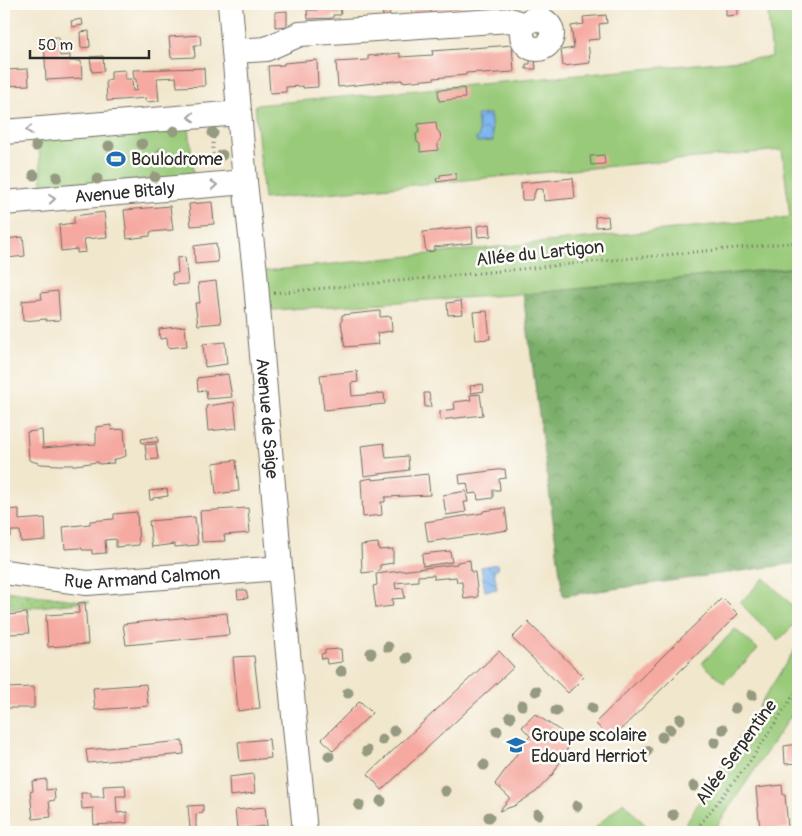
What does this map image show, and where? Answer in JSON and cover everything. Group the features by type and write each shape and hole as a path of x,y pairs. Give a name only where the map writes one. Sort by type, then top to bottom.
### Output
{"street":[{"name":"Avenue de Saige","path":"230,4 280,568 306,832"},
{"path":"235,51 266,49 300,34 510,20 524,25"},
{"path":"4,132 239,113"},
{"name":"Avenue Bitaly","path":"7,203 245,182"},
{"name":"Rue Armand Calmon","path":"4,572 88,583 280,568"}],"path":[{"path":"217,168 213,158 212,146 218,124"},
{"path":"4,155 7,160 7,203"},
{"name":"Allée du Lartigon","path":"284,292 798,242"},
{"name":"Allée Serpentine","path":"694,832 751,760 798,688"}],"green space":[{"path":"767,4 798,4 798,284 796,267 523,294 258,311 255,272 790,217 782,150 264,199 255,105 772,57"},
{"name":"Boulodrome","path":"189,126 194,181 43,195 38,138"},
{"path":"792,268 798,315 798,563 563,596 523,294"},
{"path":"798,563 798,644 797,622 778,641 740,603 764,578 797,610 796,564"},
{"path":"4,591 90,602 4,610"},
{"path":"735,629 758,649 724,683 702,663"},
{"path":"798,644 798,705 713,832 677,832 684,826"},
{"path":"623,802 652,832 591,832"}],"water":[{"path":"490,114 493,141 477,142 476,138 479,137 477,115"},
{"path":"497,564 498,569 494,570 497,589 485,591 481,567"}],"building":[{"path":"107,4 129,4 130,7 107,8"},
{"path":"340,4 341,15 333,15 333,18 308,19 307,10 317,10 317,6"},
{"path":"382,4 389,4 390,17 383,18"},
{"path":"424,4 430,4 431,14 412,15 412,7 424,7"},
{"path":"434,4 459,4 459,8 434,9"},
{"path":"487,4 502,4 503,11 487,12"},
{"path":"726,4 738,4 738,15 726,16"},
{"path":"287,11 287,26 275,27 275,12"},
{"path":"606,15 607,23 599,24 600,39 588,40 590,63 563,66 561,50 574,48 571,26 584,24 583,17"},
{"path":"82,19 83,25 72,27 71,21"},
{"path":"89,31 90,47 81,48 80,32"},
{"path":"200,35 201,45 194,45 195,57 171,58 169,37"},
{"path":"59,37 60,56 70,55 70,61 81,61 82,78 46,80 44,38"},
{"path":"512,45 514,72 466,73 466,75 435,79 402,82 402,80 338,87 336,62 368,60 368,56 400,53 400,57 433,55 432,51"},
{"path":"103,56 104,71 92,72 90,57"},
{"path":"535,58 536,69 526,69 526,64 530,64 530,59"},
{"path":"317,60 318,87 286,87 286,92 270,93 268,66"},
{"path":"204,68 205,86 177,87 176,77 157,78 159,101 146,102 146,98 107,101 106,81 111,80 111,71 125,70 125,79 132,79 133,91 137,90 133,70"},
{"path":"28,69 29,85 4,86 4,70"},
{"path":"464,88 465,98 439,101 438,90"},
{"path":"436,122 441,140 438,142 438,150 420,152 420,144 417,142 416,134 419,132 418,124"},
{"path":"604,155 605,164 591,165 590,156"},
{"path":"456,173 456,179 437,182 436,179 440,178 440,175"},
{"path":"573,178 575,198 544,201 543,189 536,189 532,200 522,200 521,183"},
{"path":"212,202 214,224 191,226 189,204"},
{"path":"170,206 173,230 150,232 150,236 127,239 124,210"},
{"path":"104,212 107,237 84,239 86,252 77,253 77,249 61,251 59,225 74,223 74,216"},
{"path":"608,216 609,226 596,227 595,217"},
{"path":"490,224 491,236 478,237 477,226"},
{"path":"472,227 473,243 434,247 434,251 426,252 423,232"},
{"path":"23,237 25,256 7,258 5,239"},
{"path":"216,243 218,262 195,264 194,246"},
{"path":"185,257 188,284 173,285 172,273 178,273 177,258"},
{"path":"216,281 221,323 198,325 195,303 200,303 198,283"},
{"path":"58,291 60,320 23,321 22,301 42,299 41,293"},
{"path":"461,301 463,314 448,315 447,303"},
{"path":"380,311 380,317 391,316 392,331 377,333 379,344 345,347 341,322 342,315"},
{"path":"487,311 490,339 476,340 473,312"},
{"path":"185,326 187,346 168,348 167,338 160,339 159,329"},
{"path":"225,342 227,364 205,367 203,344"},
{"path":"357,371 358,382 351,383 352,396 384,393 385,404 324,410 320,375"},
{"path":"228,374 232,397 207,399 206,390 198,391 197,378"},
{"path":"483,384 484,391 471,393 470,386"},
{"path":"424,393 429,393 431,407 425,407"},
{"path":"480,394 483,415 440,420 440,411 455,409 454,402 471,400 470,395"},
{"path":"234,402 237,428 208,431 206,406"},
{"path":"111,425 112,430 124,429 126,456 113,460 114,463 99,464 98,462 59,465 41,464 29,460 27,432 42,430 43,448 96,444 96,427"},
{"path":"158,437 158,442 142,443 141,439"},
{"path":"384,443 386,458 408,456 409,470 364,476 361,446"},
{"path":"156,444 158,459 147,460 145,445"},
{"path":"236,460 239,491 216,494 213,463"},
{"path":"505,469 506,478 499,479 500,490 493,490 493,498 478,500 477,493 469,494 467,483 460,484 459,475"},
{"path":"428,474 430,495 385,497 385,502 381,502 382,515 363,517 361,480"},
{"path":"167,489 168,496 150,500 149,491"},
{"path":"466,491 468,502 464,502 466,512 446,515 443,495"},
{"path":"248,508 250,533 224,535 225,541 202,542 200,511"},
{"path":"505,508 508,530 428,542 425,522"},
{"path":"19,509 19,520 45,518 46,540 21,542 20,531 11,531 11,536 4,536 4,510"},
{"path":"137,512 139,545 116,547 116,539 105,540 106,553 92,554 92,550 82,550 82,548 65,549 63,527 90,524 90,521 114,519 114,514"},
{"path":"195,517 198,545 175,547 175,544 152,547 149,521"},
{"path":"378,543 379,550 393,549 393,563 380,565 380,571 362,573 361,545"},
{"path":"450,551 452,562 423,566 422,554"},
{"path":"470,560 471,572 475,572 478,597 464,599 462,582 457,582 456,577 434,579 434,575 418,576 418,581 395,583 396,589 403,588 405,598 392,599 393,606 376,608 373,586 377,585 376,574 457,564 457,562"},
{"path":"237,590 246,590 248,598 238,599"},
{"path":"722,598 738,614 611,739 595,723"},
{"path":"85,602 88,644 48,647 46,615 79,613 78,603"},
{"path":"26,613 29,633 10,634 8,615"},
{"path":"227,613 229,635 126,645 123,624"},
{"path":"528,622 584,677 568,693 512,638"},
{"path":"341,649 342,662 327,664 326,658 322,659 321,654 325,653 325,650"},
{"path":"499,651 514,667 382,790 368,774"},
{"path":"254,656 260,708 238,711 233,657"},
{"path":"146,684 148,706 95,710 93,688"},
{"path":"34,687 34,708 4,708 4,688"},
{"path":"360,701 372,713 333,751 322,739"},
{"path":"535,714 562,732 558,737 569,746 553,774 536,792 514,806 499,811 510,798 495,784 530,736 522,727"},
{"path":"269,739 271,758 240,761 238,742"},
{"path":"183,741 184,754 88,763 86,750"},
{"path":"798,744 798,763 785,764 784,746"},
{"path":"253,774 255,793 230,796 229,777"},
{"path":"46,779 46,790 54,789 55,800 49,801 51,817 33,819 30,792 33,791 32,781"},
{"path":"125,785 126,796 116,796 117,813 127,812 127,823 94,825 93,808 82,809 81,793 91,793 91,797 104,797 103,786"},
{"path":"782,785 783,795 785,795 788,828 760,830 756,788"},
{"path":"203,805 203,813 196,814 196,828 190,829 188,806"},
{"path":"265,807 267,826 237,829 235,810"}],"place":[{"name":"Boulodrome","path":"116,159"},
{"name":"Groupe scolaire Edouard Herriot","path":"516,745"}]}
